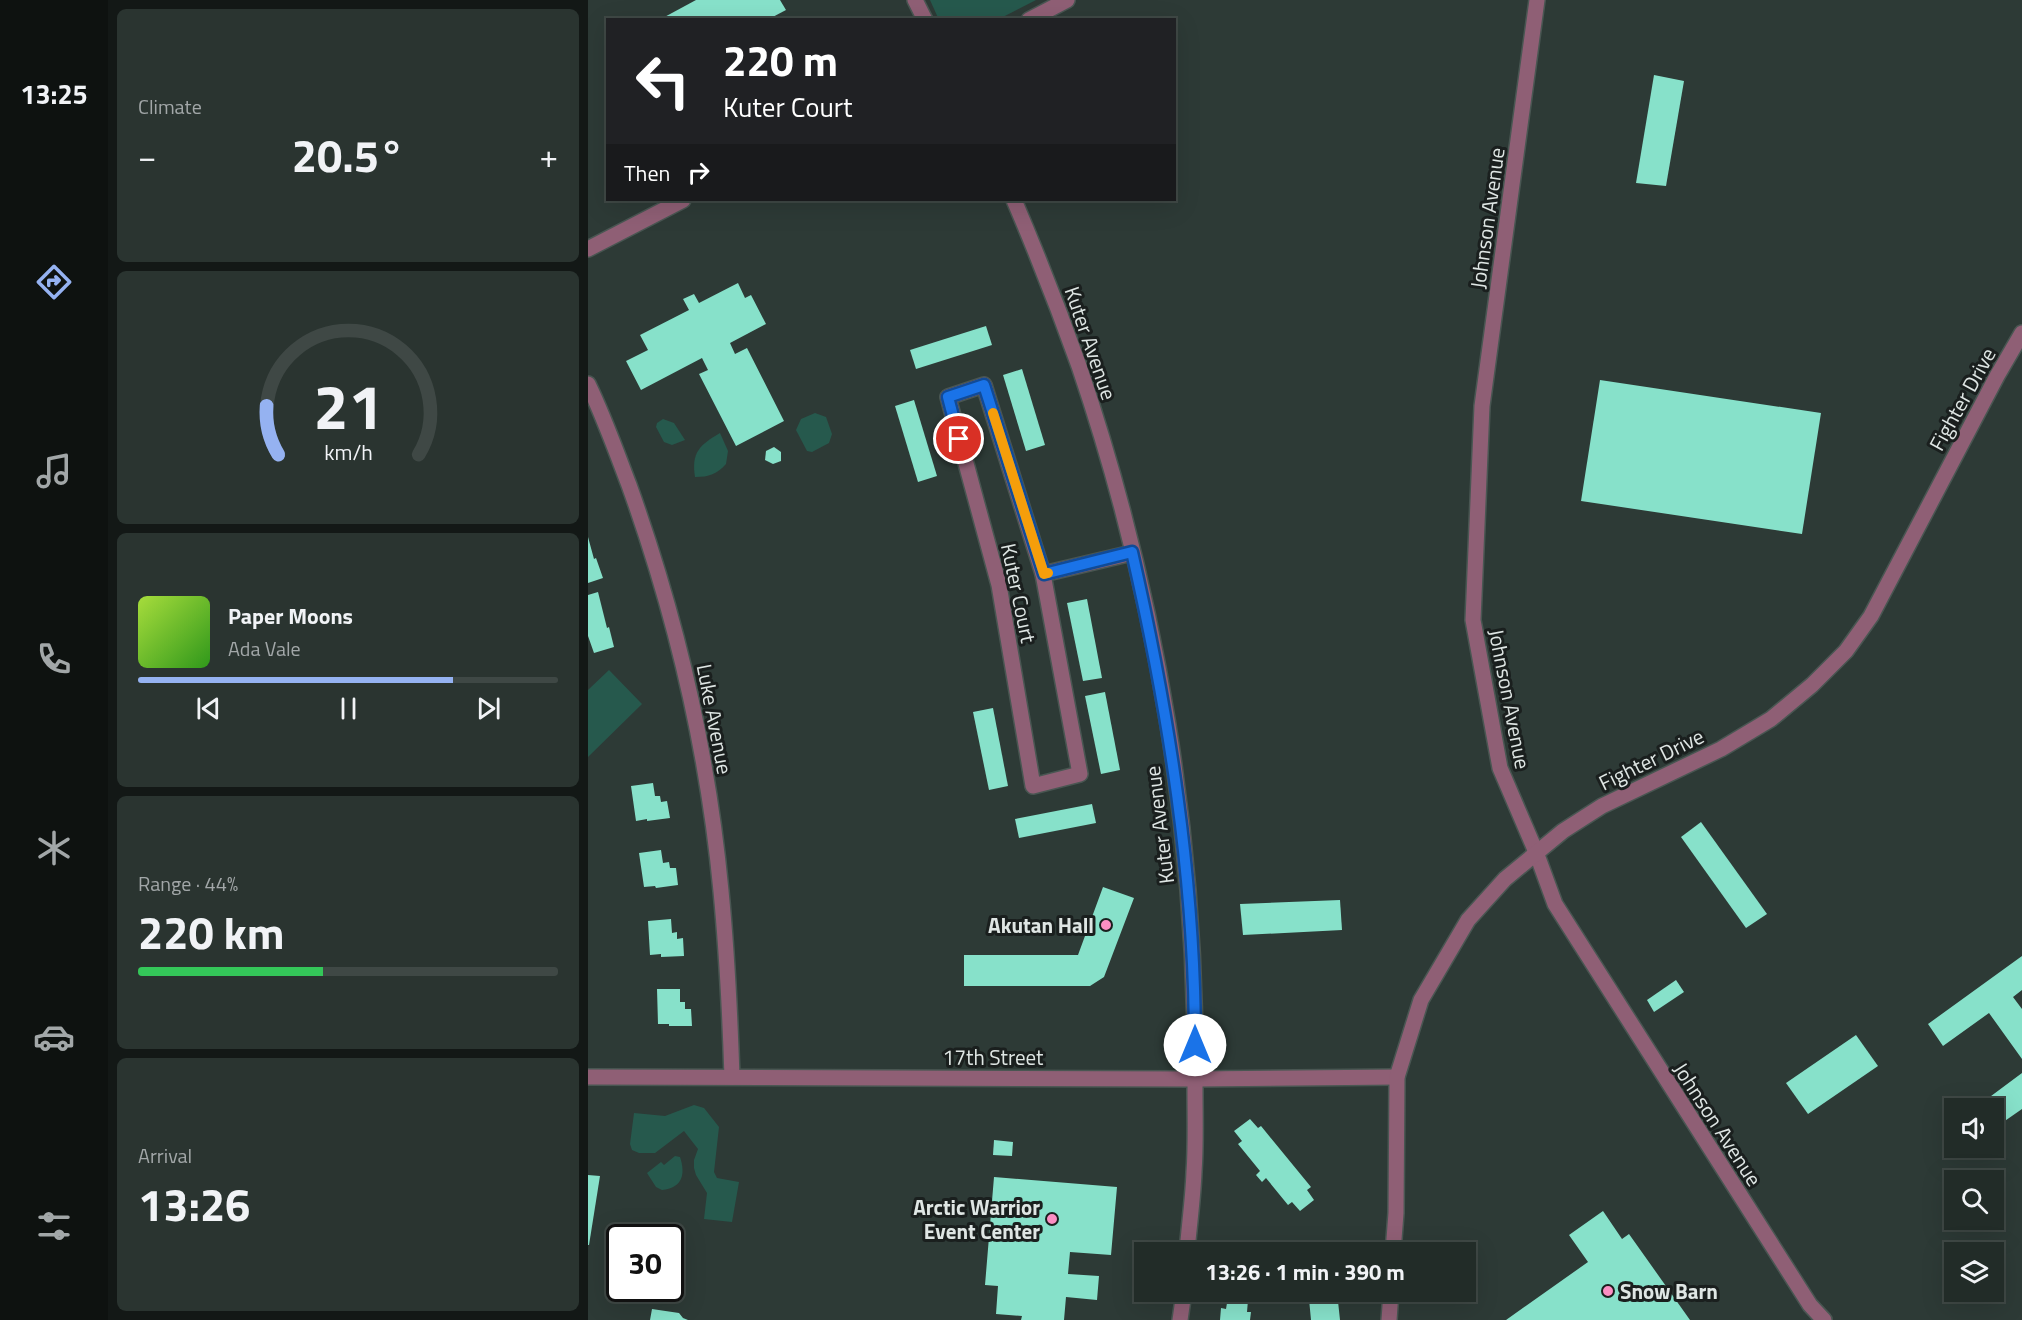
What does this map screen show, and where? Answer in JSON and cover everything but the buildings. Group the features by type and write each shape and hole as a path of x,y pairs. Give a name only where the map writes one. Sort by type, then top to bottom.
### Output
{"street":[{"path":"915,0 924,18"},
{"path":"1033,18 1067,0"},
{"name":"Johnson Avenue","path":"1538,0 1482,406 1473,620 1500,768 1536,852 1555,904 1810,1313 1824,1320"},
{"path":"588,249 681,201"},
{"name":"Kuter Avenue","path":"1014,201 1078,364 1118,495 1153,642 1169,732 1190,908 1196,1011 1194,1170 1188,1242"},
{"name":"Fighter Drive","path":"1394,1242 1397,1077 1421,1000 1468,920 1505,879 1563,831 1602,806 1721,749 1771,719 1812,685 1846,651 1871,616 1991,386 2022,333"},
{"name":"Luke Avenue","path":"588,384 604,417 643,526 679,649 698,732 721,889 728,968 732,1077"},
{"name":"Kuter Court","path":"984,385 1044,574 1080,774 1033,786 999,585 948,397 984,385"},
{"name":"Kuter Court","path":"1044,574 1132,552"},
{"name":"17th Street","path":"588,1077 1195,1079 1397,1077"},
{"path":"1180,1320 1183,1302"},
{"path":"1389,1320 1390,1302"}],"green space":[{"path":"930,0 1036,0 1001,18 938,18"},
{"path":"815,413 826,417 832,434 829,443 812,452 807,451 796,430 801,419"},
{"path":"663,419 674,423 685,440 672,445 664,442 656,427 657,423"},
{"path":"720,433 728,451 726,464 712,474 695,477 694,461 698,450"},
{"path":"609,670 642,704 588,757 588,690"},
{"path":"694,1105 704,1108 719,1127 714,1172 717,1178 739,1182 732,1222 704,1219 707,1193 694,1168 698,1149 684,1131 655,1153 639,1153 632,1150 630,1144 634,1113 665,1116"},
{"path":"675,1156 680,1157 682,1164 681,1180 674,1187 662,1190 656,1187 647,1173 661,1162 664,1165"}],"slow traffic":[{"path":"993,413 1044,574 1048,573"}],"place":[{"name":"Akutan Hall","path":"1106,925"},
{"name":"Arctic Warrior Event Center","path":"1052,1219"},
{"name":"Snow Barn","path":"1608,1291"}],"route":[{"path":"959,439 948,397 984,385 1044,574 1132,552 1151,631 1169,732 1182,826 1190,908 1196,1011 1195,1045"}]}
